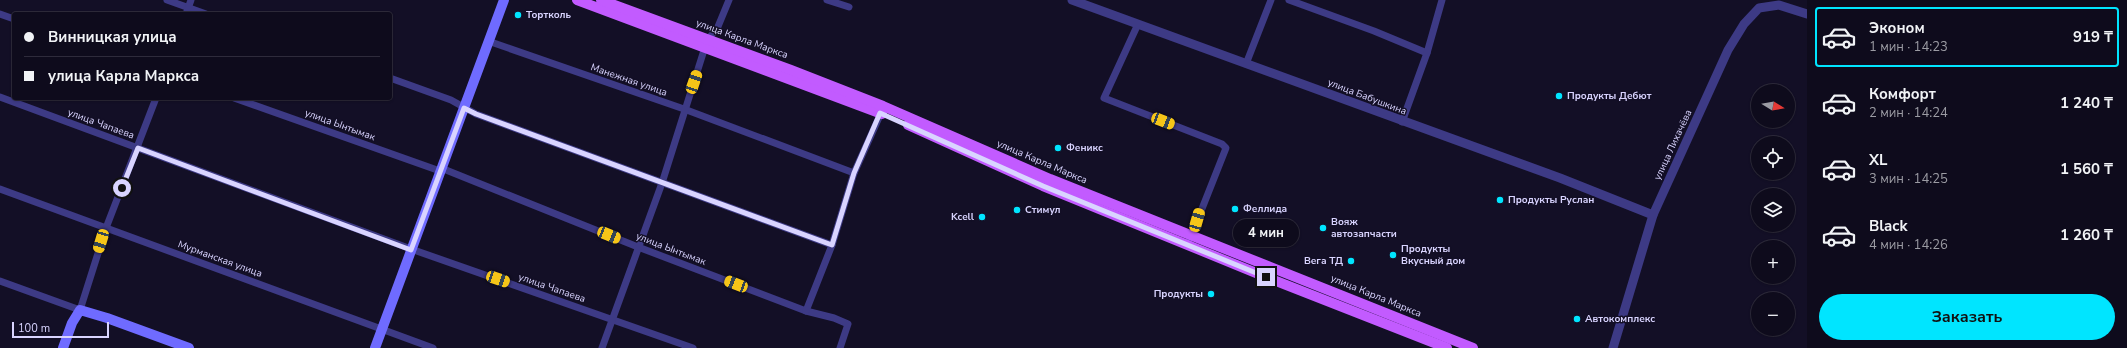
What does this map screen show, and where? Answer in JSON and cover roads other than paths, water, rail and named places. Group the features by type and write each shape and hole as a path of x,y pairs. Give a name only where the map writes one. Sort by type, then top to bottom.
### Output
{"main road":[{"path":"375,348 504,0"},
{"name":"улица Карла Маркса","path":"577,0 707,43 882,106 1050,179 1473,348"},
{"name":"улица Карла Маркса","path":"601,0 880,113 1043,186 1447,348"},
{"path":"63,348 72,323 80,310 107,318 189,348"}],"street":[{"path":"167,0 187,11 191,0"},
{"path":"602,348 662,183 684,109 707,43 717,30 729,0"},
{"path":"827,0 850,6"},
{"name":"улица Бабушкина","path":"1072,0 1402,122 1560,178 1653,215"},
{"path":"1246,64 1271,0"},
{"path":"1289,0 1427,53"},
{"path":"1402,122 1427,53 1442,0"},
{"name":"улица Лихачёва","path":"1613,348 1653,215 1728,50 1744,24 1759,8 1779,5 1807,14"},
{"path":"0,14 12,18"},
{"path":"1138,24 1104,98 1225,145 1226,148 1187,245"},
{"name":"Манежная улица","path":"488,41 684,109 854,173"},
{"path":"392,79 451,100 476,114 832,245"},
{"name":"улица Чапаева","path":"0,97 411,250 693,348"},
{"path":"0,281 80,310 106,228 155,100"},
{"name":"улица Ынтымак","path":"240,100 440,170 806,311 834,318 848,324 840,348"},
{"path":"806,311 832,245 854,173 880,113"},
{"name":"Мурманская улица","path":"0,189 433,348"}],"place":[{"name":"Тортколь","path":"518,15"},
{"name":"Продукты Дебют","path":"1559,96"},
{"name":"Феникс","path":"1058,148"},
{"name":"Продукты Руслан","path":"1500,200"},
{"name":"Феллида","path":"1235,209"},
{"name":"Стимул","path":"1017,210"},
{"name":"Kcell","path":"982,217"},
{"name":"Вояж автозапчасти","path":"1323,228"},
{"name":"Продукты Вкусный дом","path":"1393,255"},
{"name":"Вега ТД","path":"1351,261"},
{"name":"Продукты","path":"1211,294"},
{"name":"Автокомплекс","path":"1577,319"}]}
